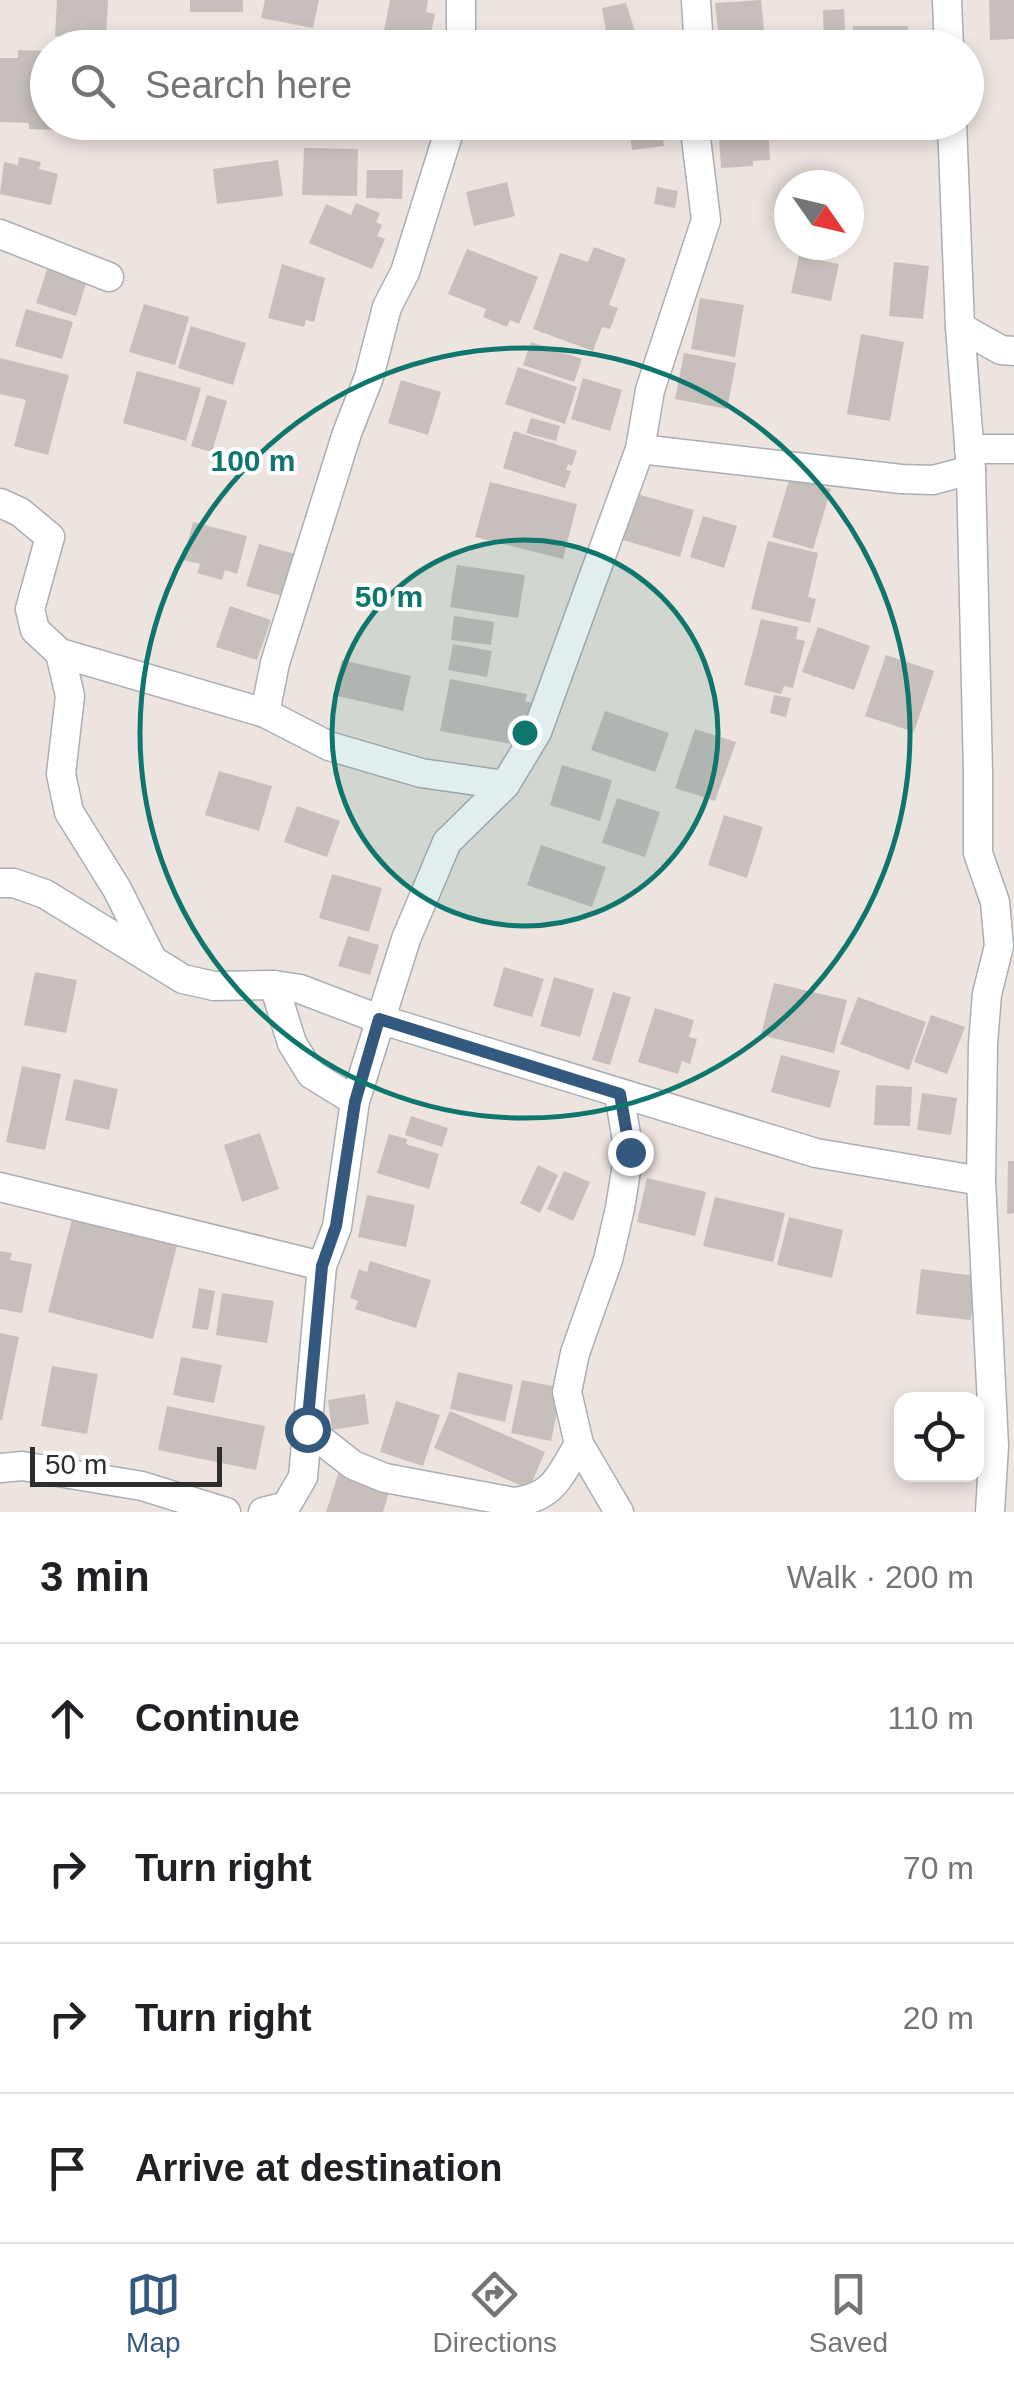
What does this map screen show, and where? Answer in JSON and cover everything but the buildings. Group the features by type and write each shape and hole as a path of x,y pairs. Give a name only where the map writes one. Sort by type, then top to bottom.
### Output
{"street":[{"path":"461,0 461,30"},
{"path":"696,0 698,30"},
{"path":"948,0 949,30"},
{"path":"265,713 275,663 347,433 369,377 387,307 411,256 446,140"},
{"path":"264,1512 286,1506 303,1477 322,1266 336,1226 355,1102 406,940 446,842 505,784 538,732 640,449 650,390 706,220 696,140"},
{"path":"953,140 970,459 978,738 976,823 978,854 995,902 1000,946 1001,993 983,1044 981,1181 994,1446 990,1512"},
{"path":"0,234 109,277"},
{"path":"960,327 1002,350 1014,351"},
{"path":"640,449 932,480 970,459 1014,450"},
{"path":"0,503 20,512 50,537 30,609 35,630 60,653 265,713 329,746 422,773 505,784"},
{"path":"60,653 70,696 61,774 69,812 117,889 152,958"},
{"path":"0,884 14,883 45,894 183,979 214,986 274,985 300,989 379,1019 816,1153 981,1181"},
{"path":"274,985 292,1043 311,1074 355,1102"},
{"path":"619,1512 579,1444 567,1392 575,1353 608,1260 630,1152 620,1094"},
{"path":"0,1186 322,1266"},
{"path":"307,1429 353,1465 385,1478 514,1502 536,1500 554,1486 579,1444"},
{"path":"0,1468 22,1466 142,1486 226,1512"}],"route":[{"path":"307,1429 322,1266 336,1226 355,1102 379,1019 620,1094 630,1152"}]}
